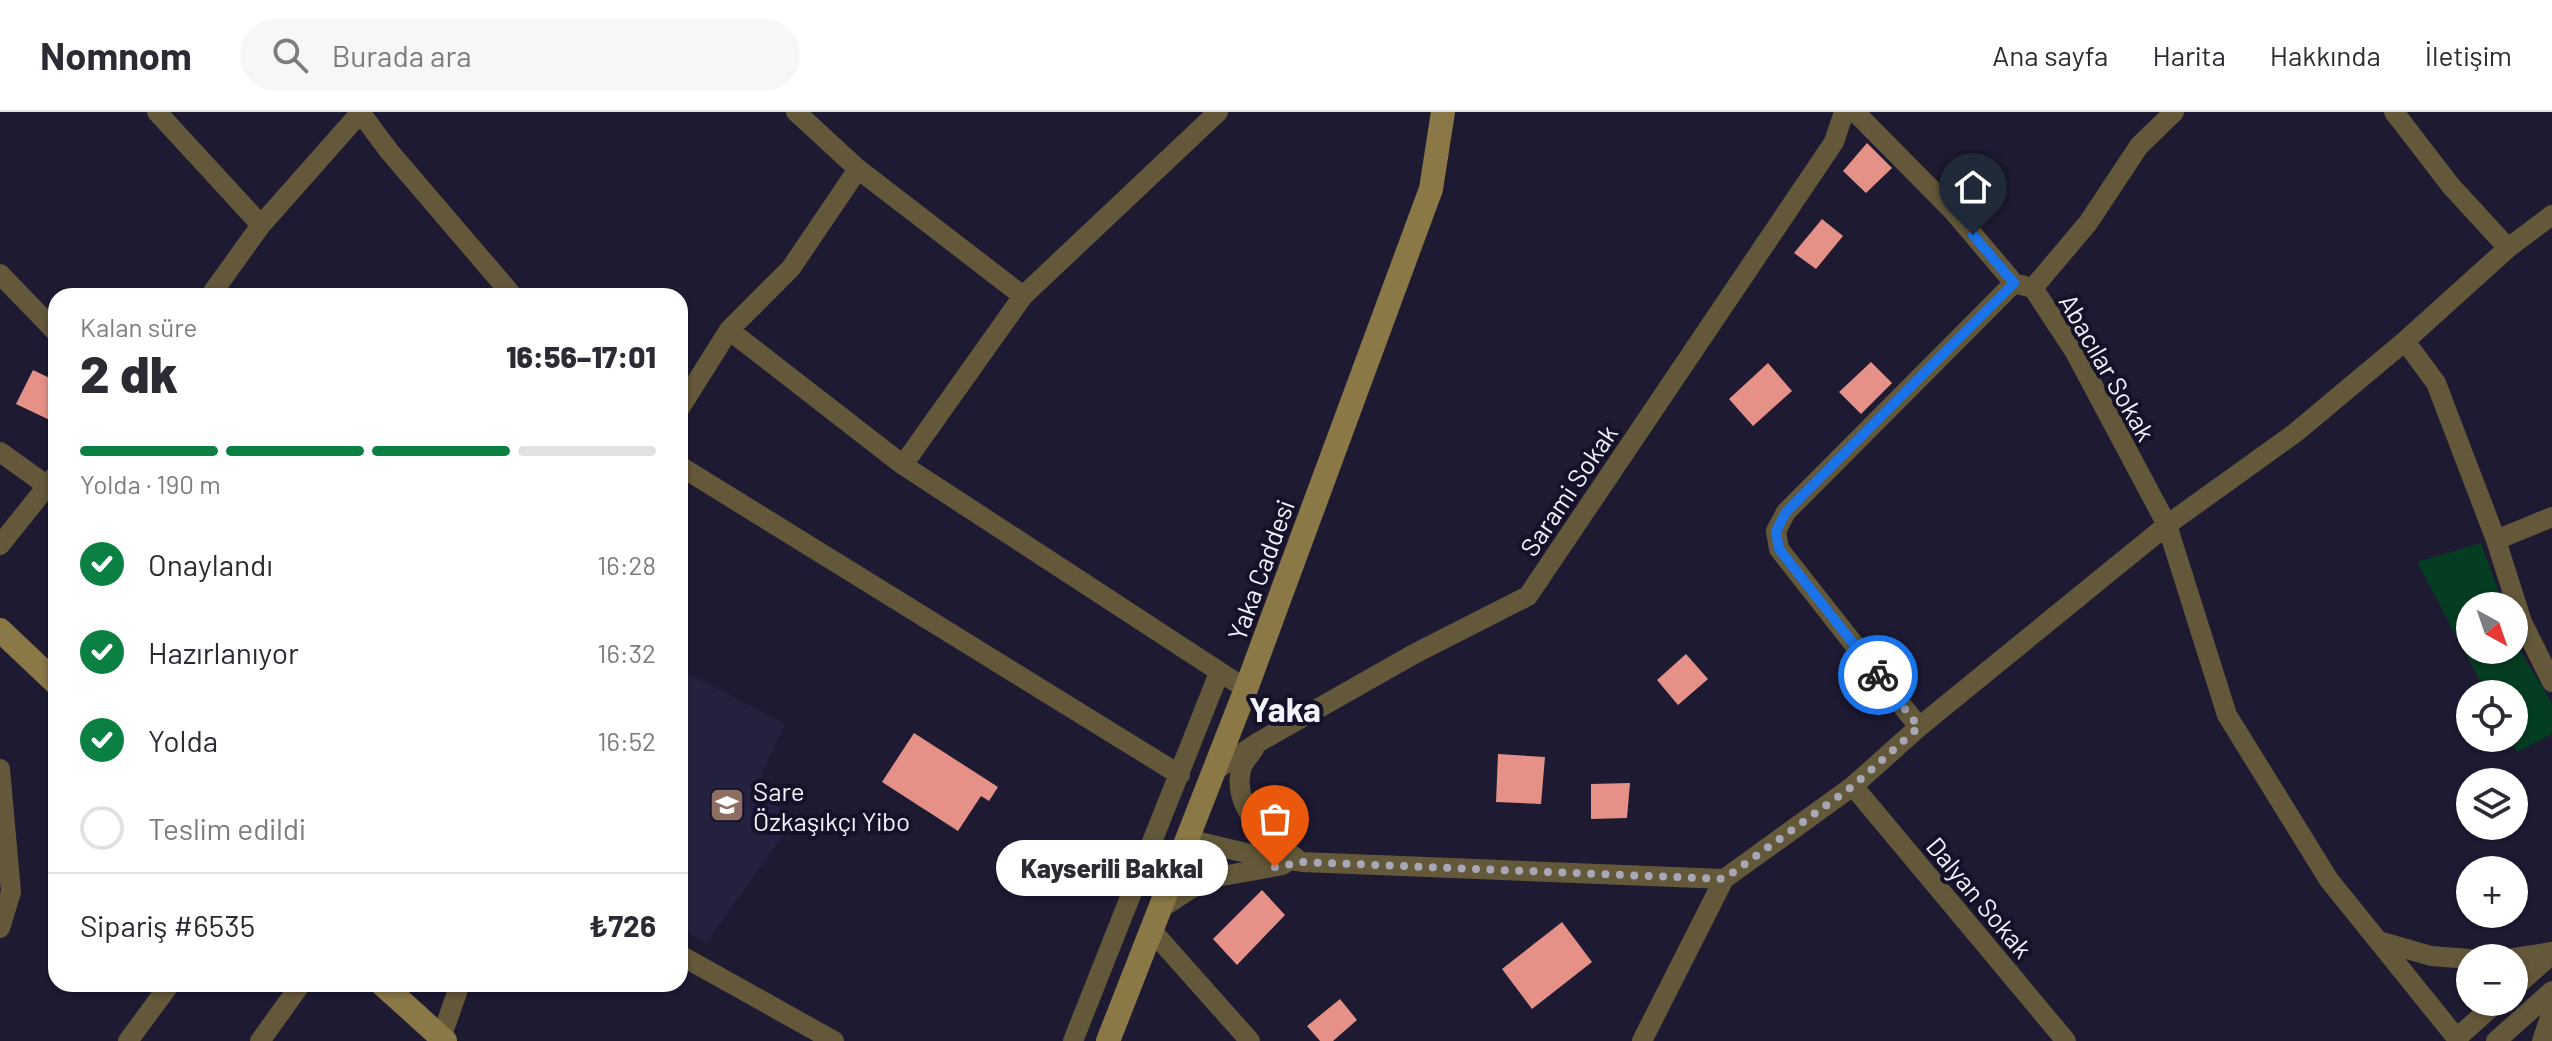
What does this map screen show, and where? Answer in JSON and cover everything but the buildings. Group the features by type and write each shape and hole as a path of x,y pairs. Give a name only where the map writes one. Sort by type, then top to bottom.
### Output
{"street":[{"path":"157,112 261,225"},
{"path":"216,288 261,225 360,112 389,151 506,288"},
{"path":"796,112 858,169 1023,296"},
{"path":"903,465 1023,296 1218,112"},
{"name":"Yaka Caddesi","path":"1108,1041 1246,689 1431,189 1443,112"},
{"name":"Sarami Sokak","path":"1214,771 1414,654 1528,596 1834,142 1844,112"},
{"name":"Abacılar Sokak","path":"1855,112 2023,286 2075,352 2167,525 2227,715 2329,880 2458,1039"},
{"path":"1919,727 1779,549 1776,531 1786,512 2088,223 2139,146 2174,112"},
{"path":"2394,112 2451,186 2508,248"},
{"path":"688,395 729,330 791,268 858,169"},
{"path":"1642,1041 1724,879 1853,786 1919,727 2167,525 2295,433 2405,341 2508,248 2552,215"},
{"path":"0,274 48,324"},
{"path":"729,330 903,465 1246,689"},
{"path":"2405,341 2436,383 2496,540 2522,622 2552,682"},
{"path":"0,452 48,481"},
{"path":"688,471 1180,775"},
{"path":"0,545 48,490"},
{"path":"2496,540 2552,517"},
{"path":"0,630 48,675"},
{"path":"1073,1041 1219,673"},
{"path":"1259,742 1241,769 1241,797 1254,821 1273,842 1302,862"},
{"path":"0,769 11,892 0,928"},
{"name":"Dalyan Sokak","path":"1853,786 2066,1041"},
{"path":"1187,839 1302,862 1724,879"},
{"path":"1161,908 1192,888 1217,877 1302,862"},
{"path":"1153,932 1250,1041"},
{"path":"2379,941 2431,956 2456,958"},
{"path":"2528,956 2552,953"},
{"path":"2528,975 2552,953"},
{"path":"688,959 834,1041"},
{"path":"2496,1041 2552,991"},
{"path":"128,1041 164,992"},
{"path":"260,1041 295,992"},
{"path":"391,992 442,1040 457,992"},
{"path":"2542,1041 2552,1012"},
{"path":"2458,1039 2482,1016"}],"shaded area":[{"name":"Sare Özkaşıkçı Yibo","path":"688,673 785,724 754,791 795,819 706,943 688,933"}],"green space":[{"path":"2481,543 2499,592 2456,592 2456,636 2417,562"},
{"path":"2471,664 2528,664 2552,703 2552,734 2528,746 2528,680 2480,680"}],"way so far":[{"path":"1275,867 1302,862 1724,879 1853,786 1919,727 1878,675"}],"place":[{"name":"Sare Özkaşıkçı Yibo","path":"727,805"},
{"name":"Kayserili Bakkal","path":"1275,867"}],"district":[{"name":"Yaka","path":"1285,708"}],"route":[{"path":"1878,675 1779,549 1776,531 1786,512 2014,283 1973,235"}]}
